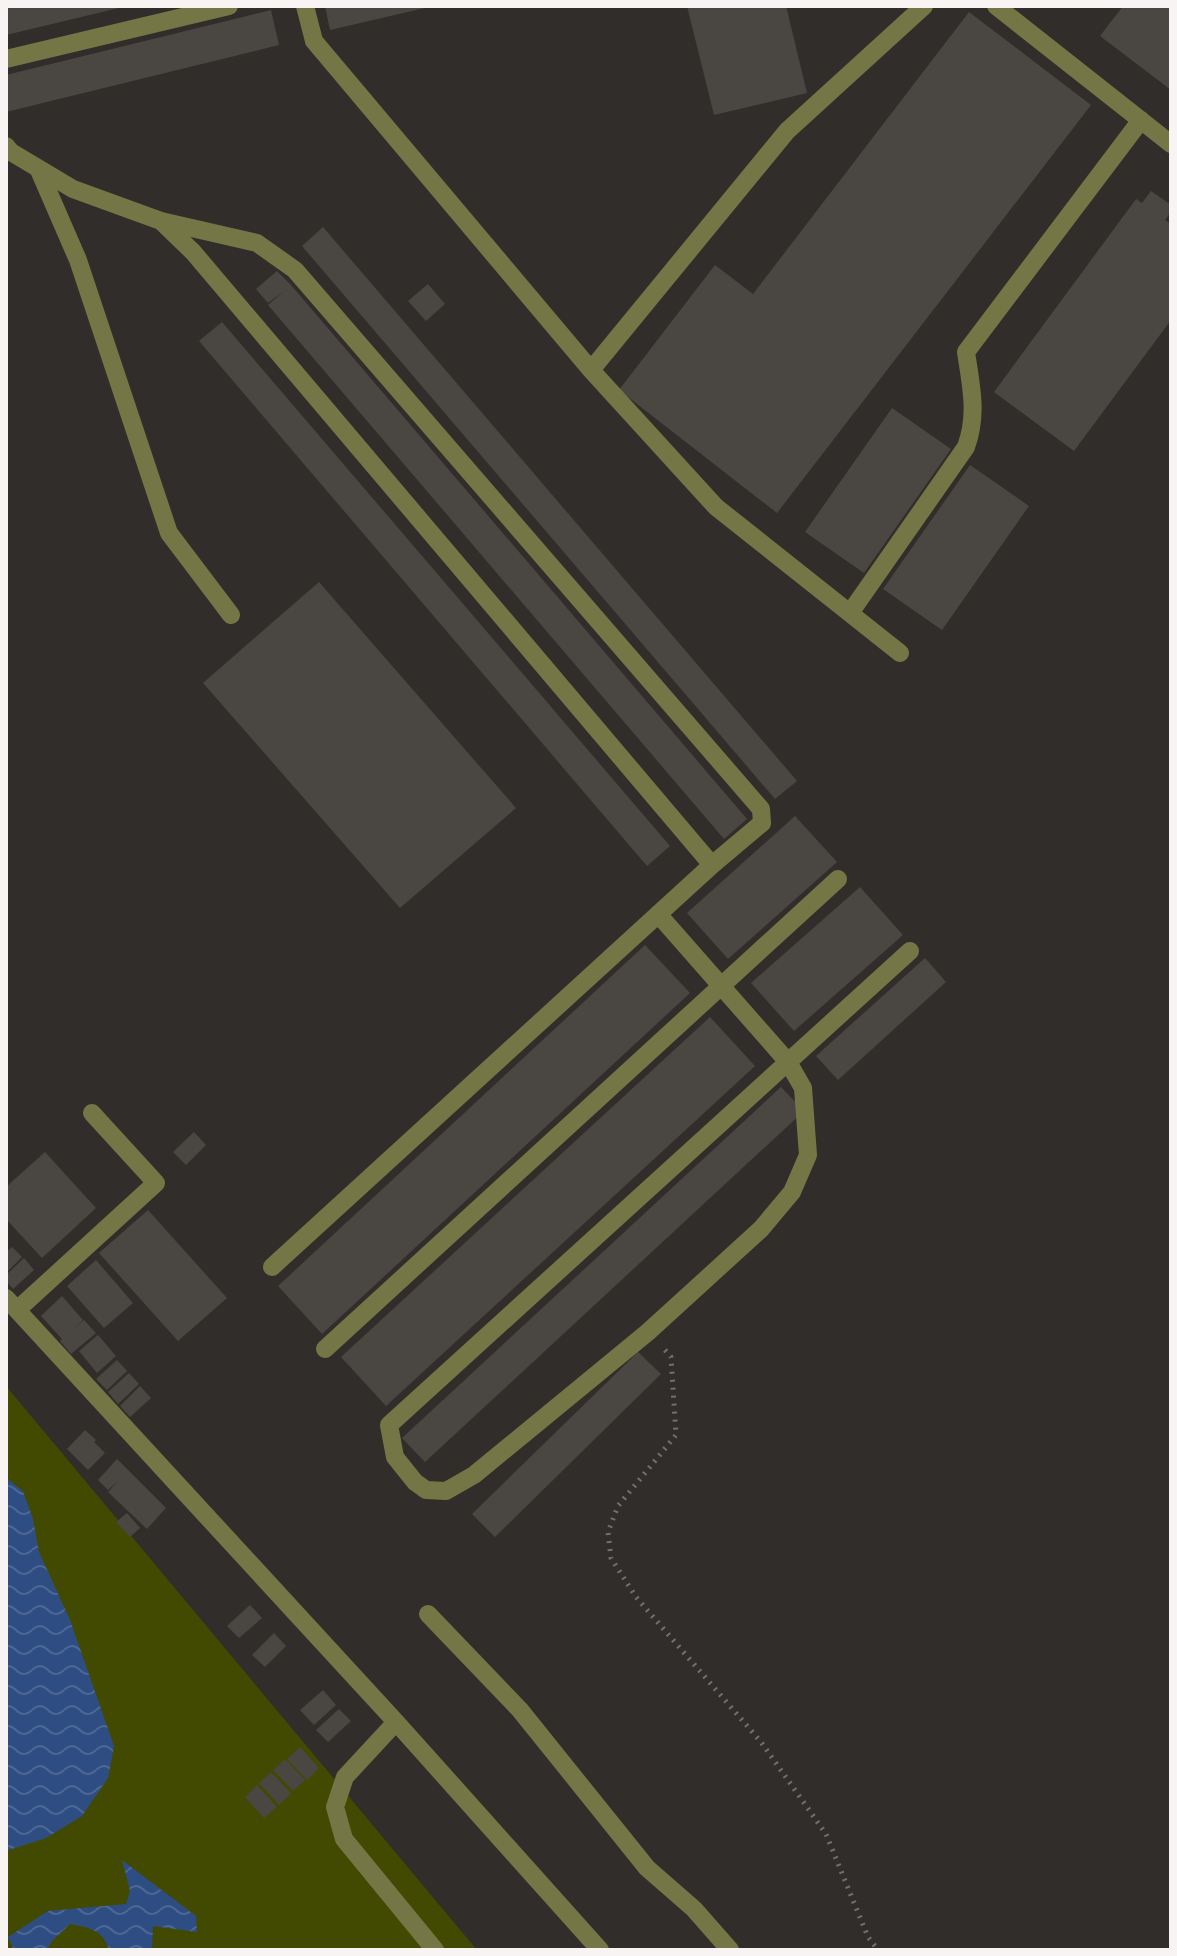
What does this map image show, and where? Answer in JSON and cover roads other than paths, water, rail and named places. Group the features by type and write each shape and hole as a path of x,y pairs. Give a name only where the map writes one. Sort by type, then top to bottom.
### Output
{"lane":[{"path":"6,59 229,6"},
{"path":"305,6 314,41 591,370 716,507 900,653"},
{"path":"591,370 787,131 924,6"},
{"path":"996,6 1171,144"},
{"path":"850,613 966,447 974,411 966,352 1141,120"},
{"path":"6,146 73,189 161,221 257,243 295,270 761,809 762,823 712,865 272,1267"},
{"path":"38,168 78,260 169,533 231,615"},
{"path":"161,221 193,252 712,865"},
{"path":"325,1349 838,879"},
{"path":"658,914 788,1062 803,1088 808,1155 792,1192 761,1229 648,1332 474,1475 446,1491 426,1490 415,1482 395,1457 389,1425 788,1062 910,951"},
{"path":"92,1113 156,1183 11,1304 396,1722 592,1948"},
{"path":"428,1614 520,1710 647,1868 694,1909 730,1950"},
{"path":"396,1722 345,1777 335,1807 344,1839 435,1950"}],"water":[{"path":"6,1478 23,1491 33,1519 39,1552 70,1620 114,1746 108,1778 82,1816 46,1838 6,1851"},
{"path":"122,1860 196,1916 197,1932 153,1926 152,1950 109,1950 99,1934 89,1928 70,1924 47,1950 14,1950 8,1937 48,1911 126,1904 130,1891"}]}
